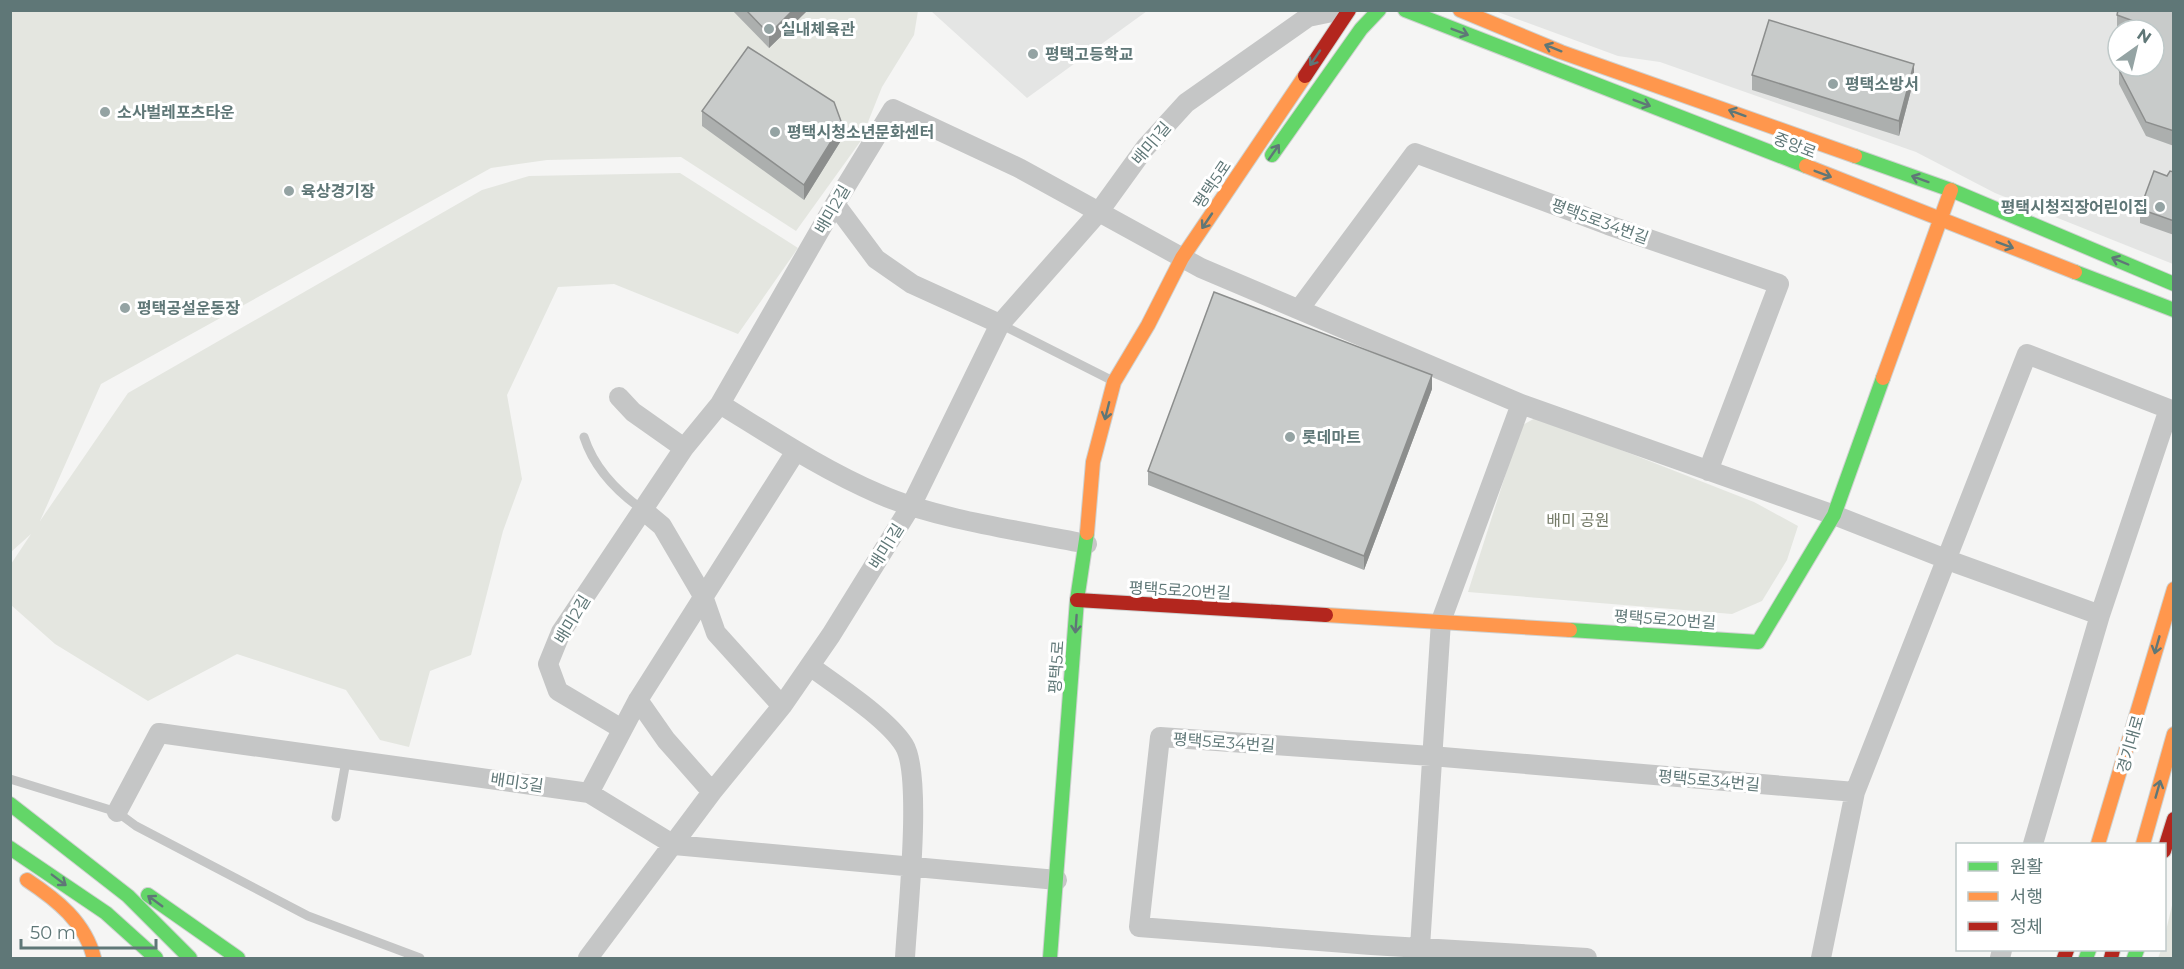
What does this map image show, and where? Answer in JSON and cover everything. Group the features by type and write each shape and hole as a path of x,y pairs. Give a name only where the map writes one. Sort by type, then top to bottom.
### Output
{"main road":[{"name":"평택5로","path":"1050,958 1077,600 1087,544 1093,462 1114,382 1148,325 1182,258 1349,10"},
{"path":"1261,171 1361,29 1379,10"},
{"name":"중앙로","path":"1406,10 2174,310"},
{"name":"중앙로","path":"1460,10 1561,52 1951,190 2174,284"},
{"name":"평택5로20번길","path":"1077,600 1758,642 1834,515 1951,190"},
{"path":"1182,258 1214,238"},
{"path":"2098,843 2174,589"},
{"path":"2143,843 2174,734"},
{"path":"10,804 67,846 170,935 189,958"},
{"path":"2166,845 2174,819"},
{"path":"67,846 106,865 238,958"},
{"path":"10,848 106,916 143,944 156,958"},
{"path":"10,870 45,892 72,915 92,947 94,958"}],"street":[{"name":"배미1길","path":"588,958 712,792 782,706 810,666 911,506 1000,324 1098,213 1145,148 1186,103 1308,17 1342,10"},
{"name":"배미2길","path":"622,729 558,691 548,664 561,632 684,448 720,404 835,204 893,110 1019,168 1098,213"},
{"name":"평택5로34번길","path":"1300,308 1415,153 1608,225 1779,284 1708,471"},
{"path":"835,204 876,259 912,284 1000,324"},
{"path":"1098,213 1182,258 1521,404 1834,515 2100,615"},
{"path":"1821,958 1855,792 2027,354 2169,409 2100,615 2033,843"},
{"path":"619,397 633,412 684,448"},
{"path":"720,404 796,451 879,494 911,506 1087,544"},
{"path":"1420,947 1431,756 1442,621 1521,404"},
{"path":"589,793 638,700 796,451"},
{"path":"643,510 662,526 703,596 716,633 782,706"},
{"path":"810,666 891,729 906,747 914,785 905,958"},
{"path":"638,700 666,740 712,792"},
{"name":"배미3길","path":"117,812 159,733 346,761 589,793 674,845"},
{"name":"평택5로34번길","path":"1587,958 1420,947 1370,952 1138,927 1160,737 1431,756 1855,792"},
{"path":"674,845 1057,880"}],"lane":[{"path":"1000,324 1114,382"},
{"path":"584,437 591,458 603,474 643,510"},
{"path":"336,818 346,761"},
{"path":"10,779 117,812 136,826 308,916 420,958"}],"shaded area":[{"name":"평택고등학교","path":"931,11 1147,11 1027,98"},
{"path":"1495,11 2173,11 2173,264 1995,193 1916,152 1660,62 1618,56"}],"green space":[{"path":"11,11 918,11 914,35 882,87 860,142 796,231 681,157 547,160 491,168 101,384 40,521 128,393 482,190 529,176 680,173 798,248 738,334 614,284 558,287 507,395 522,479 503,531 471,655 430,671 409,747 380,740 346,690 237,654 148,701 55,644 11,605 11,564 31,534 11,552"},
{"name":"배미 공원","path":"1537,417 1754,502 1798,526 1787,560 1762,601 1732,614 1468,592 1521,426"},
{"path":"2173,901 2173,958 2158,958 2161,951 2166,951 2166,931"}],"building":[{"path":"746,10 793,10 769,34"},
{"path":"2118,10 2174,10 2174,131 2146,122 2123,78 2166,78 2166,18 2125,18 2117,15"},
{"name":"평택소방서","path":"1769,20 1914,64 1899,121 1752,75"},
{"name":"평택시청소년문화센터","path":"748,47 834,102 842,124 804,185 702,111"},
{"name":"평택시청직장어린이집","path":"2154,171 2167,176 2170,171 2174,172 2174,221 2140,209"},
{"name":"롯데마트","path":"1214,292 1432,375 1364,556 1148,471"}],"traffic: fast":[{"path":"1272,155 1361,29 1379,10"},
{"path":"1405,10 1806,166"},
{"path":"1855,156 1951,190 2174,284"},
{"path":"2075,272 2174,310"},
{"path":"1570,630 1758,642 1834,515 1883,378"},
{"path":"1050,958 1077,600 1087,533"},
{"path":"10,804 128,896 190,958"},
{"path":"10,848 106,913 156,958"},
{"path":"148,895 238,958"},
{"path":"2086,958 2089,951"},
{"path":"2134,958 2137,951"}],"traffic: slow":[{"path":"1460,10 1561,52 1855,156"},
{"path":"1087,533 1093,462 1114,382 1148,325 1182,258 1305,76"},
{"path":"1806,166 2075,272"},
{"path":"1883,378 1951,190"},
{"path":"2098,843 2174,589"},
{"path":"1326,615 1570,630"},
{"path":"2143,843 2174,734"},
{"path":"27,880 59,904 77,923 90,945 94,958"}],"traffic: jam":[{"path":"1305,76 1349,10"},
{"path":"1077,600 1326,615"},
{"path":"2166,845 2174,819"},
{"path":"2064,958 2067,951"},
{"path":"2111,958 2113,951"}],"place":[{"name":"실내체육관","path":"769,29"},
{"name":"평택고등학교","path":"1033,54"},
{"name":"평택소방서","path":"1833,84"},
{"name":"소사벌레포츠타운","path":"105,112"},
{"name":"평택시청소년문화센터","path":"775,132"},
{"name":"육상경기장","path":"289,191"},
{"name":"평택시청직장어린이집","path":"2160,207"},
{"name":"평택공설운동장","path":"125,308"},
{"name":"롯데마트","path":"1290,437"}]}
